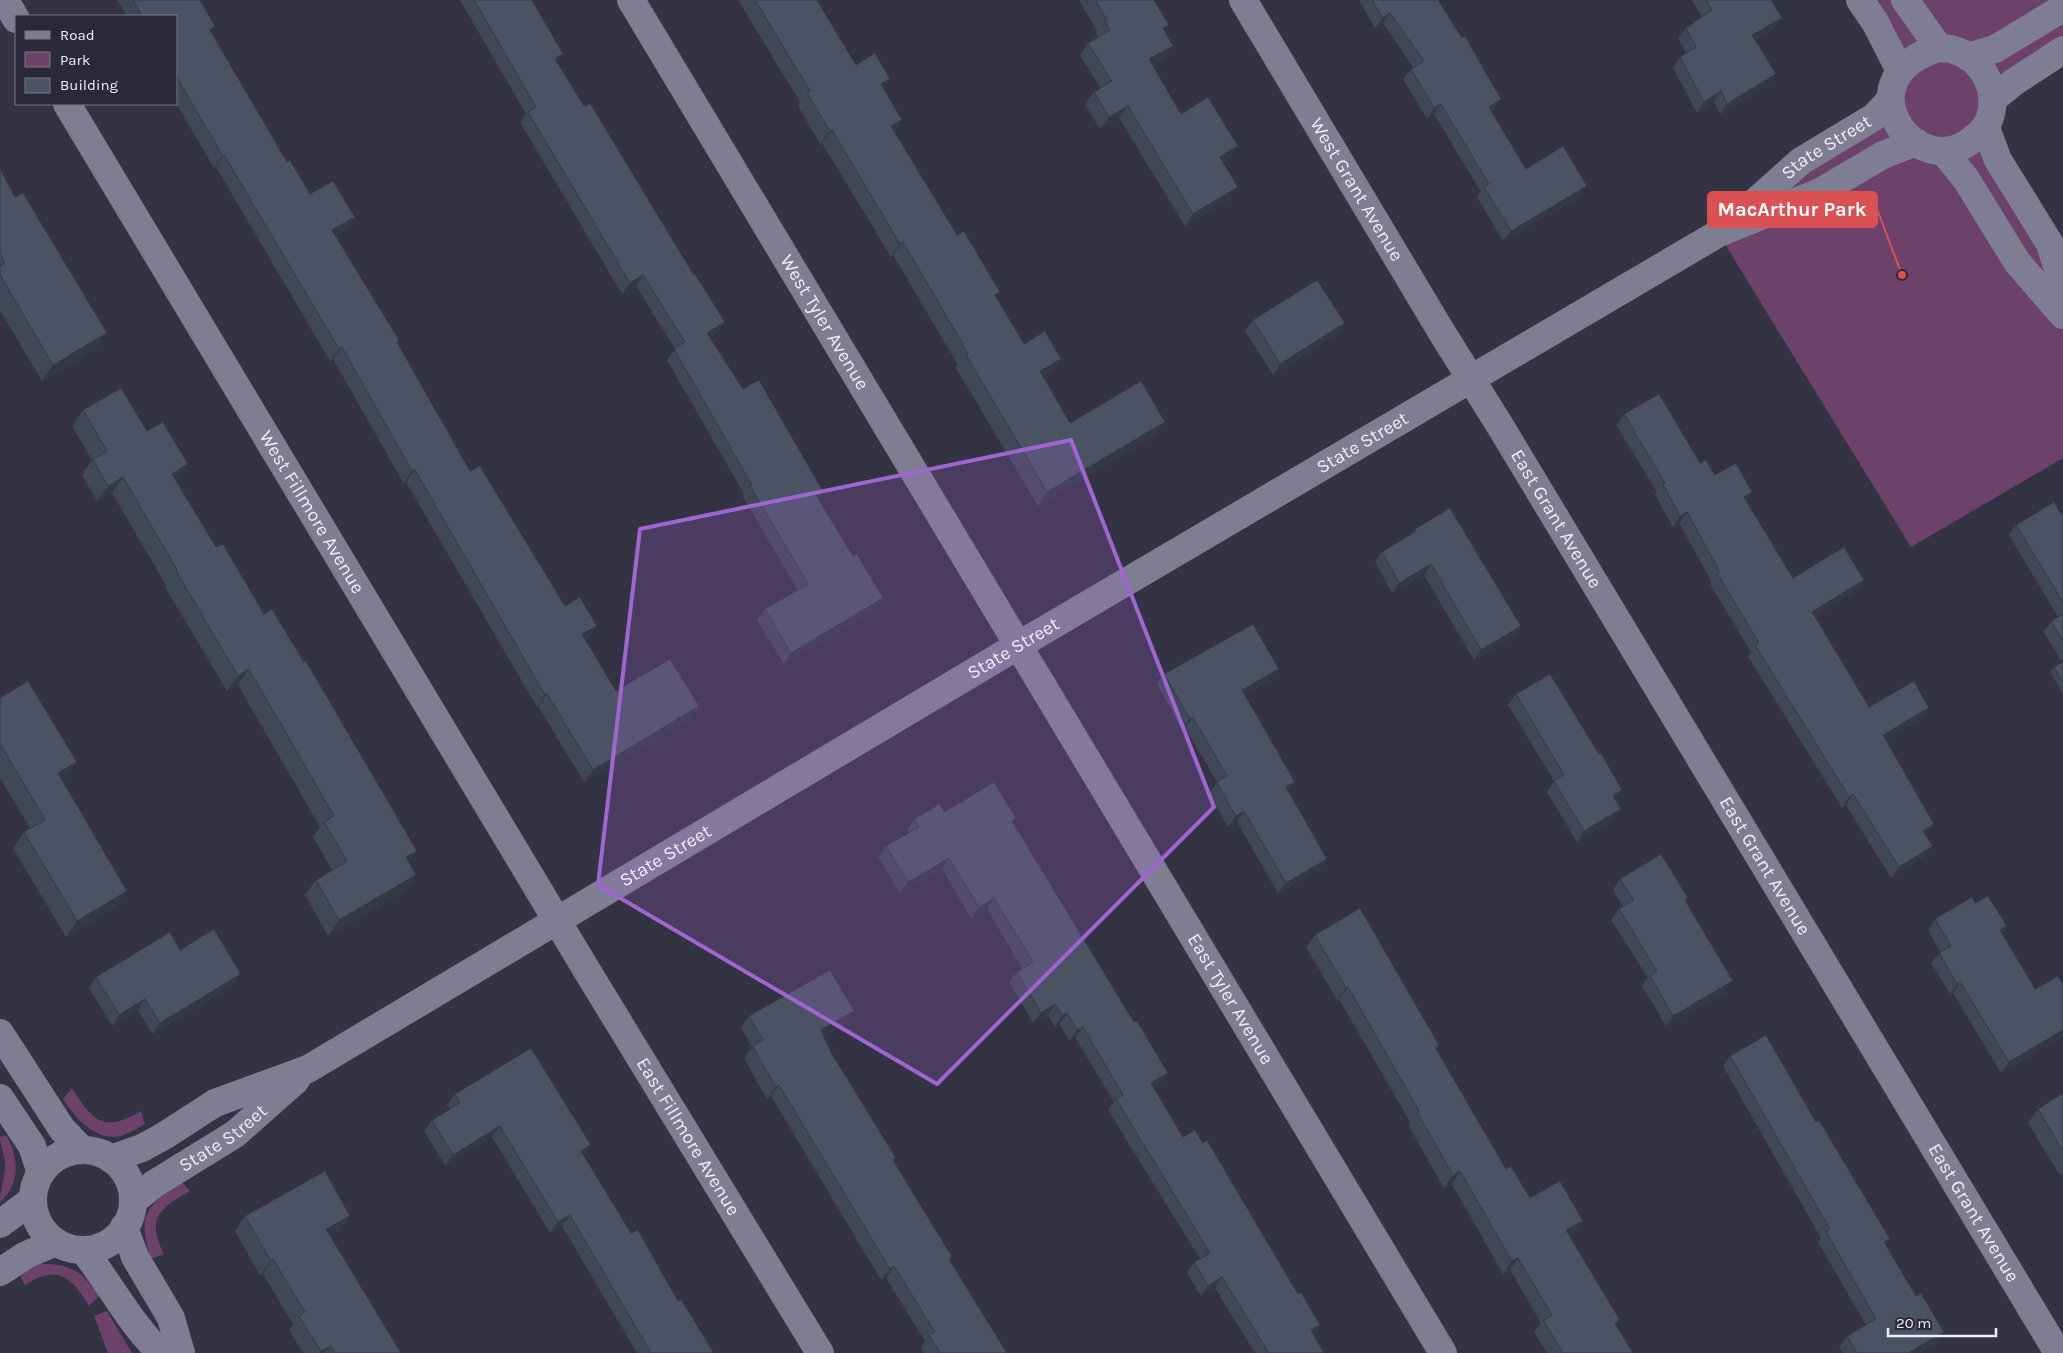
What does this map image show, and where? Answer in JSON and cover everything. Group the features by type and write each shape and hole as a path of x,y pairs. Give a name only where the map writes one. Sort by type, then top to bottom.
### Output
{"street":[{"path":"5,0 15,17"},
{"name":"West Tyler Avenue","path":"631,0 1019,645"},
{"name":"West Grant Avenue","path":"1243,0 1471,379"},
{"path":"1860,0 1875,22 1900,71"},
{"path":"1905,0 1939,48"},
{"path":"1968,56 1995,49 2063,8"},
{"path":"1939,48 1954,50 1968,56 1981,68 1990,84 1993,99 1991,114 1986,128 1961,147 1943,151 1930,149 1902,132 1889,101 1892,85 1900,71 1911,60 1924,52 1939,48"},
{"path":"1993,99 2014,82 2063,50"},
{"name":"State Street","path":"1720,233 1802,161 1874,116 1889,101"},
{"name":"West Fillmore Avenue","path":"68,105 557,921"},
{"path":"1986,128 1998,160 2050,244 2063,285"},
{"name":"State Street","path":"111,1159 142,1148 215,1103 308,1069 1019,645 1720,233 1820,192 1883,155 1916,142"},
{"path":"1943,151 1966,180 2017,262 2063,315"},
{"name":"East Grant Avenue","path":"1471,379 2058,1353"},
{"name":"East Tyler Avenue","path":"1019,645 1443,1353"},
{"name":"East Fillmore Avenue","path":"557,921 820,1353"},
{"path":"0,1033 62,1129 81,1149"},
{"name":"State Street","path":"133,1201 154,1184 235,1134 308,1069"},
{"path":"0,1098 32,1146 41,1173"},
{"path":"81,1149 97,1151 111,1159 121,1170 129,1184 133,1201 130,1216 124,1227 114,1239 100,1247 84,1251 70,1249 56,1242 44,1230 36,1216 32,1200 35,1186 41,1173 51,1161 65,1153 81,1149"},
{"path":"0,1224 32,1200"},
{"path":"124,1227 134,1257 171,1318 181,1353"},
{"path":"0,1272 26,1255 56,1242"},
{"path":"84,1251 108,1282 143,1336 161,1353"}],"highlighted area":[{"path":"1071,440 1214,807 937,1084 598,885 640,529"}],"green space":[{"path":"1860,0 2063,0 2063,50 1991,114 2063,285 2063,458 1911,547 1719,233 1892,85"},
{"path":"72,1088 86,1108 100,1120 117,1122 141,1111 145,1124 124,1135 114,1137 96,1133 80,1121 63,1099"},
{"path":"6,1135 14,1152 16,1170 12,1187 0,1202 5,1165 0,1137"},
{"path":"181,1181 190,1191 163,1209 156,1223 156,1232 164,1254 151,1259 145,1232 145,1222 148,1213 152,1205 160,1197"},
{"path":"40,1264 59,1265 74,1270 87,1280 99,1296 89,1306 76,1287 63,1276 46,1275 25,1285 19,1274"},
{"path":"107,1311 132,1353 108,1353 94,1316"}],"building":[{"path":"133,0 200,0 215,26 210,30 287,162 290,160 310,194 333,181 355,217 332,230 399,340 397,342 470,471 480,466 565,606 580,597 597,626 582,634 616,691 670,659 699,706 593,770 547,694 545,695 415,470 412,471 342,347 339,349 178,80 178,15 141,15"},
{"path":"474,0 532,0 563,54 555,59 584,106 590,103 694,275 725,322 707,333 743,389 759,380 823,491 816,495 853,556 857,554 883,598 791,653 765,609 808,584 750,486 752,485 674,349 685,342 643,275 630,283 528,112 536,107"},
{"path":"755,0 817,0 856,65 875,53 890,79 881,84 902,120 891,126 957,235 964,231 1000,292 995,295 1024,344 1045,331 1061,359 1040,371 1070,423 1141,381 1165,422 1047,492 966,355 968,353 903,242 900,244 832,130 830,131 807,93 810,91"},
{"path":"1095,0 1154,0 1169,25 1163,28 1173,46 1149,59 1181,114 1208,97 1238,146 1220,157 1238,187 1193,214 1128,106 1109,117 1094,92 1112,81 1088,43 1110,30 1105,21 1107,20"},
{"path":"1372,0 1438,0 1462,38 1465,36 1501,99 1489,107 1526,169 1563,146 1587,186 1511,231 1484,187 1489,184 1441,104 1434,108 1411,69 1424,61 1390,13 1383,18"},
{"path":"1706,0 1771,0 1782,18 1752,35 1776,74 1727,104 1721,91 1704,102 1680,57 1696,47 1686,28 1712,10"},
{"path":"0,169 15,197 23,193 107,333 53,365 0,275 0,266 5,263 0,254"},
{"path":"1317,280 1345,323 1280,364 1253,320"},
{"path":"121,388 147,431 163,422 188,464 172,474 216,547 223,544 264,614 272,609 304,662 306,661 417,851 406,857 416,875 339,920 316,880 347,861 324,822 334,816 249,669 238,676 123,477 108,486 93,460 107,451 83,410"},
{"path":"1659,394 1700,463 1706,460 1715,475 1736,463 1752,492 1744,497 1793,578 1844,547 1864,580 1812,612 1869,707 1914,681 1929,708 1883,735 1934,824 1923,831 1933,846 1899,867 1853,794 1849,797 1755,645 1759,643 1717,573 1720,572 1687,512 1680,516 1663,484 1665,483 1624,414"},
{"path":"2054,502 2063,514 2063,602 2016,525"},
{"path":"1450,508 1521,626 1481,650 1431,564 1399,583 1382,552"},
{"path":"2063,614 2063,641 2051,621"},
{"path":"1253,624 1279,669 1242,690 1295,782 1286,787 1327,859 1286,883 1244,811 1236,816 1216,782 1227,776 1193,717 1190,719 1164,674"},
{"path":"2063,662 2063,682 2054,667"},
{"path":"1550,674 1599,754 1601,753 1622,790 1613,796 1621,809 1584,831 1554,781 1564,775 1516,694"},
{"path":"28,681 77,762 58,773 127,891 77,921 24,832 45,820 0,746 0,698"},
{"path":"994,782 1016,818 1012,821 1134,1022 1137,1021 1168,1073 1151,1083 1183,1137 1195,1130 1203,1143 1207,1140 1298,1294 1301,1292 1320,1325 1311,1330 1324,1353 1269,1353 1222,1277 1208,1286 1194,1262 1210,1253 1116,1099 1123,1095 1083,1027 1077,1030 1067,1013 1062,1016 1055,1004 1041,1013 1017,972 1033,962 994,898 979,907 949,858 908,882 886,846 919,827 914,819 940,804 944,812"},
{"path":"1661,854 1688,898 1685,900 1733,981 1673,1016 1650,976 1657,971 1619,909 1634,900 1620,879"},
{"path":"1988,896 2007,926 2000,930 2035,989 2058,976 2063,984 2063,1030 2009,1062 1960,982 1957,984 1939,953 1951,946 1935,919 1972,897 1975,903"},
{"path":"1360,908 1439,1045 1435,1047 1506,1169 1511,1166 1530,1198 1560,1181 1583,1221 1566,1230 1620,1320 1615,1323 1633,1353 1563,1353 1543,1320 1552,1315 1518,1258 1512,1261 1460,1171 1453,1175 1417,1112 1419,1111 1348,987 1346,988 1315,935"},
{"path":"214,929 241,974 160,1023 145,999 119,1015 96,977 170,932 180,950"},
{"path":"830,970 854,1011 821,1030 832,1054 896,1158 893,1160 951,1255 952,1257 949,1259 1007,1353 940,1353 929,1335 935,1332 894,1266 890,1269 779,1085 776,1087 752,1046 763,1040 749,1016"},
{"path":"1766,1035 1816,1122 1819,1120 1890,1239 1884,1242 1916,1296 1921,1293 1944,1332 1908,1353 1857,1353 1847,1336 1876,1319 1826,1232 1830,1229 1730,1056"},
{"path":"531,1048 591,1145 581,1151 631,1233 638,1230 678,1301 681,1299 714,1353 651,1353 570,1215 558,1222 500,1126 453,1155 432,1120 460,1103 455,1094"},
{"path":"2063,1093 2063,1151 2038,1109"},
{"path":"325,1171 350,1216 326,1229 401,1353 335,1353 331,1346 321,1351 299,1316 305,1312 273,1259 271,1261 245,1216"}],"place":[{"name":"MacArthur Park","path":"1902,275"}]}
